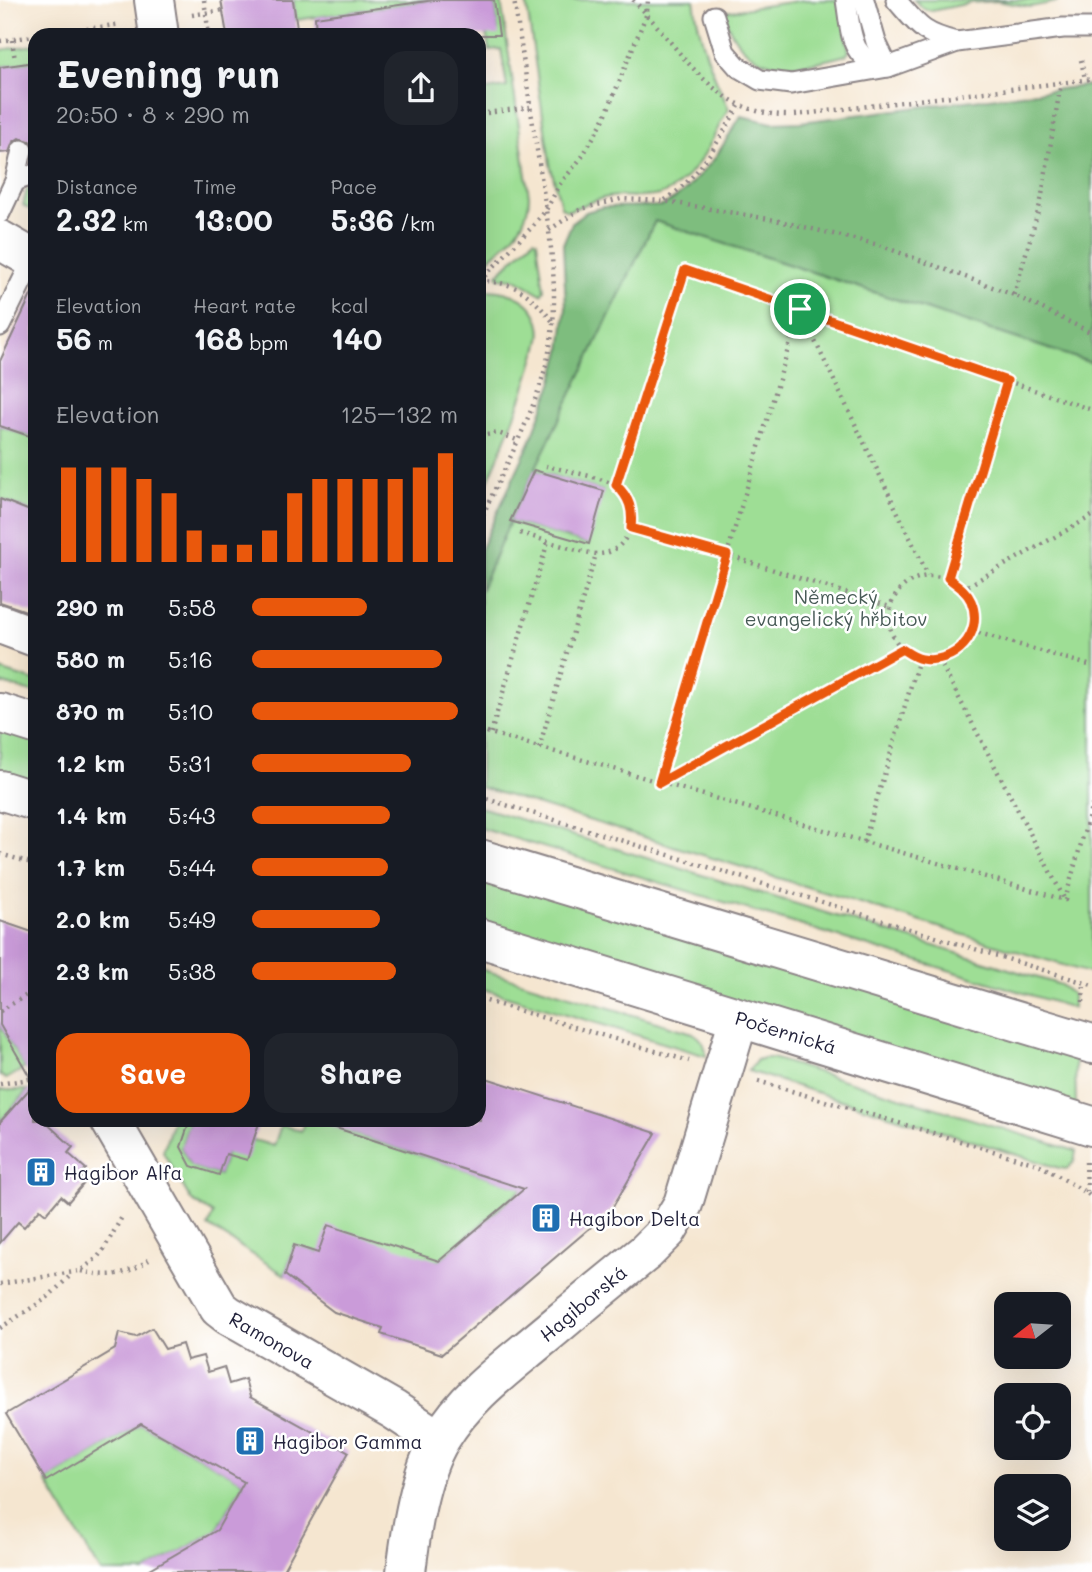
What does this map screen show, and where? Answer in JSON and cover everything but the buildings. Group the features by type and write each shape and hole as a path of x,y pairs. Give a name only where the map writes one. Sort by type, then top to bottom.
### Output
{"street":[{"path":"0,240 28,256"},
{"path":"0,624 28,634"},
{"path":"0,713 28,722"},
{"path":"0,790 28,799"},
{"path":"486,861 1087,1027"},
{"name":"Počernická","path":"486,940 739,1018 1089,1141"},
{"name":"Hagiborská","path":"406,1572 422,1485 439,1440 465,1405 493,1378 646,1252 667,1231 683,1204 739,1018"},
{"name":"Ramonova","path":"114,1127 219,1308 394,1410 439,1440"}],"lane":[{"path":"846,0 857,50 871,63 888,66"},
{"path":"864,0 876,42 888,66"},
{"path":"896,0 925,31 933,36 957,42"},
{"path":"714,16 725,52 738,67 760,80 791,84 888,66 957,42 1063,28 1092,28"},
{"path":"0,213 15,181 22,150"},
{"path":"15,181 28,176"},
{"path":"0,327 28,272"}],"path":[{"path":"204,0 208,28"},
{"path":"486,509 535,403 547,363 554,323 555,290 549,230 514,0"},
{"path":"486,275 546,210 560,184 582,157 604,119 647,13 648,0"},
{"path":"91,28 156,18"},
{"path":"0,41 28,37"},
{"path":"12,40 15,60"},
{"path":"1081,60 1085,79"},
{"path":"1014,295 1041,201 1061,83"},
{"path":"664,201 684,186 707,160 739,106"},
{"path":"486,113 530,107"},
{"path":"549,230 581,209 621,199 664,201 775,220 879,245 1014,295 1092,333"},
{"path":"616,485 685,270 1092,410"},
{"path":"486,281 502,282 525,292 554,323"},
{"path":"659,783 800,309"},
{"path":"800,309 928,575"},
{"path":"948,578 1007,381"},
{"path":"486,435 498,433 517,440"},
{"path":"520,533 596,554 611,552 623,543 631,528 630,503 626,494 616,485 546,466"},
{"path":"962,589 1092,516"},
{"path":"631,528 727,555 890,607"},
{"path":"491,733 548,541"},
{"path":"539,748 596,554"},
{"path":"928,575 948,578 962,589 971,601 974,616 972,631 965,644 954,654 939,660 919,659 902,649 893,637 889,622 890,607 898,591 911,580 928,575"},
{"path":"972,631 1092,666"},
{"path":"659,783 902,649"},
{"path":"864,842 919,659"},
{"path":"939,660 1065,900"},
{"path":"486,732 1065,900"},
{"path":"486,799 1092,985"},
{"path":"1065,900 1092,805"},
{"path":"0,854 28,862"},
{"path":"1084,983 1087,1027"},
{"path":"0,1010 28,994"},
{"path":"486,1001 1040,1166 1092,1198"},
{"path":"0,1084 28,1079"},
{"path":"1087,1193 1089,1141"},
{"path":"0,1284 80,1271 104,1249 125,1212"},
{"path":"80,1271 106,1275 122,1274 150,1259"},
{"path":"0,1328 47,1298 73,1273"}],"green space":[{"path":"293,0 434,0 296,20"},
{"path":"494,0 501,0 529,196 528,208 520,227 486,262 486,90 507,87 501,49 489,50 486,32 498,30"},
{"path":"526,0 694,0 707,56 729,109 703,156 682,182 661,194 647,197 609,197 567,211 561,207 550,164"},
{"path":"804,0 841,0 849,52 846,55 807,64 772,64 756,58 743,48 732,33 723,12"},
{"path":"914,0 1057,0 1057,2 1030,7 997,1 970,3 932,11 924,9"},
{"path":"28,46 28,63 0,67 0,50"},
{"path":"1092,85 1092,363 655,221 510,521 486,577 486,537 531,440 552,384 561,350 566,307 563,244 572,223 586,212 603,207 662,206 674,199 686,190 715,158 741,116 772,123 801,122"},
{"path":"28,189 28,208 23,205"},
{"name":"Německý evangelický hřbitov","path":"655,221 1092,363 1092,974 486,789 486,577 510,521 588,544 603,491 534,470"},
{"path":"534,239 537,241 544,290 541,294 515,279 499,278 497,275"},
{"path":"486,290 505,292 527,303 537,317 541,335 528,380 486,485"},
{"path":"0,426 28,436 28,510 0,499"},
{"path":"0,670 28,679 28,691 0,683"},
{"path":"0,723 28,732 28,788 0,779"},
{"path":"486,809 1061,985 1073,995 1073,1008 486,830"},
{"path":"486,874 1075,1052 1076,1106 486,929"},
{"path":"486,971 693,1033 703,1043 706,1056 486,990"},
{"path":"0,1025 25,1068 6,1079 0,1075"},
{"path":"772,1058 1076,1151 1074,1162 1067,1169 1059,1168 748,1071 757,1060"},
{"path":"0,1090 28,1090 0,1122"},
{"path":"171,1127 188,1127 181,1147 191,1166 219,1175 226,1154 254,1140 274,1146 280,1127 301,1131 302,1127 352,1127 351,1133 523,1188 439,1261 318,1253 294,1246 285,1275 208,1226 213,1214 191,1200 163,1152"},
{"path":"141,1424 244,1482 217,1530 145,1572 101,1572 46,1481"}],"place":[{"name":"Hagibor Alfa","path":"41,1172"},
{"name":"Hagibor Delta","path":"546,1218"},
{"name":"Hagibor Gamma","path":"250,1441"}],"route":[{"path":"685,270 800,309 1007,381 948,578 962,589 971,601 974,616 972,631 965,644 954,654 939,660 919,659 902,649 659,783 727,555 631,528 630,503 626,494 616,485 685,270"}]}
